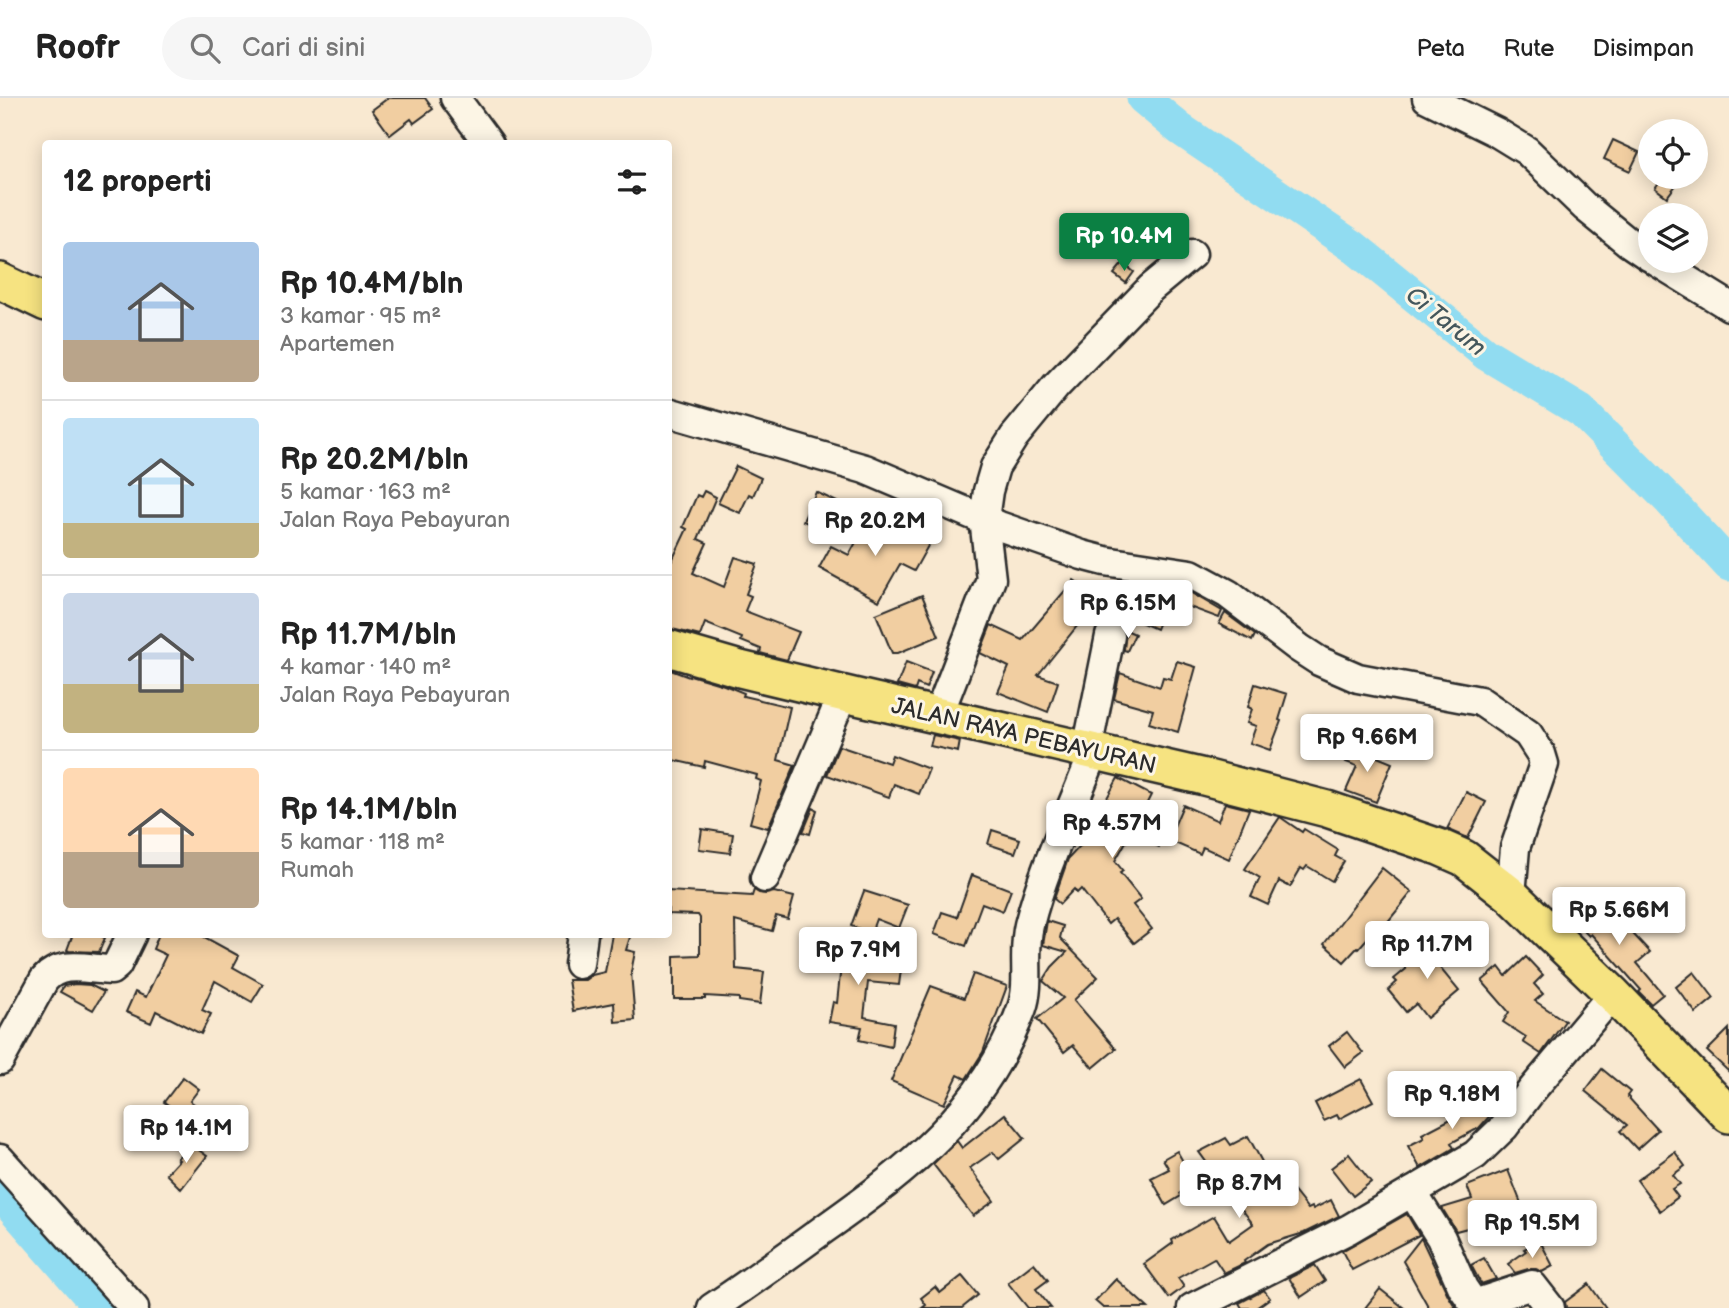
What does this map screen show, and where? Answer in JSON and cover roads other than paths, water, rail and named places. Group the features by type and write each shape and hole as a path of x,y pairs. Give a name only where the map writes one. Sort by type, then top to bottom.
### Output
{"main road":[{"path":"0,281 42,301"},
{"name":"JALAN RAYA PEBAYURAN","path":"672,649 843,694 1327,808 1464,858 1511,895 1613,994 1729,1115"}],"street":[{"path":"455,98 486,140"},
{"path":"1427,98 1496,132 1527,151 1585,206 1638,249"},
{"path":"937,716 991,579 992,522 988,491 995,467 1014,436 1056,386 1151,288 1192,254"},
{"path":"1676,273 1729,306"},
{"path":"672,413 865,469 992,522 1105,561 1191,574 1228,594 1291,643 1329,665 1359,678 1480,701 1528,734 1544,764 1515,848 1511,895"},
{"path":"712,1308 889,1182 937,1141 974,1096 1009,1039 1027,988 1025,942 1037,897 1091,751 1110,636"},
{"path":"765,878 843,694"},
{"path":"0,1060 44,980 52,971 63,967 111,970 117,965 130,938"},
{"path":"579,964 582,938"},
{"path":"1192,1308 1225,1301 1459,1166 1491,1141 1613,994"},
{"path":"0,1159 134,1308"},
{"path":"1412,1192 1441,1238 1471,1306 1532,1284 1550,1308"}],"waterway":[{"name":"Ci Tarum","path":"1143,98 1180,129 1354,247 1486,354 1581,411 1729,565"},
{"path":"0,1193 100,1308"}]}
